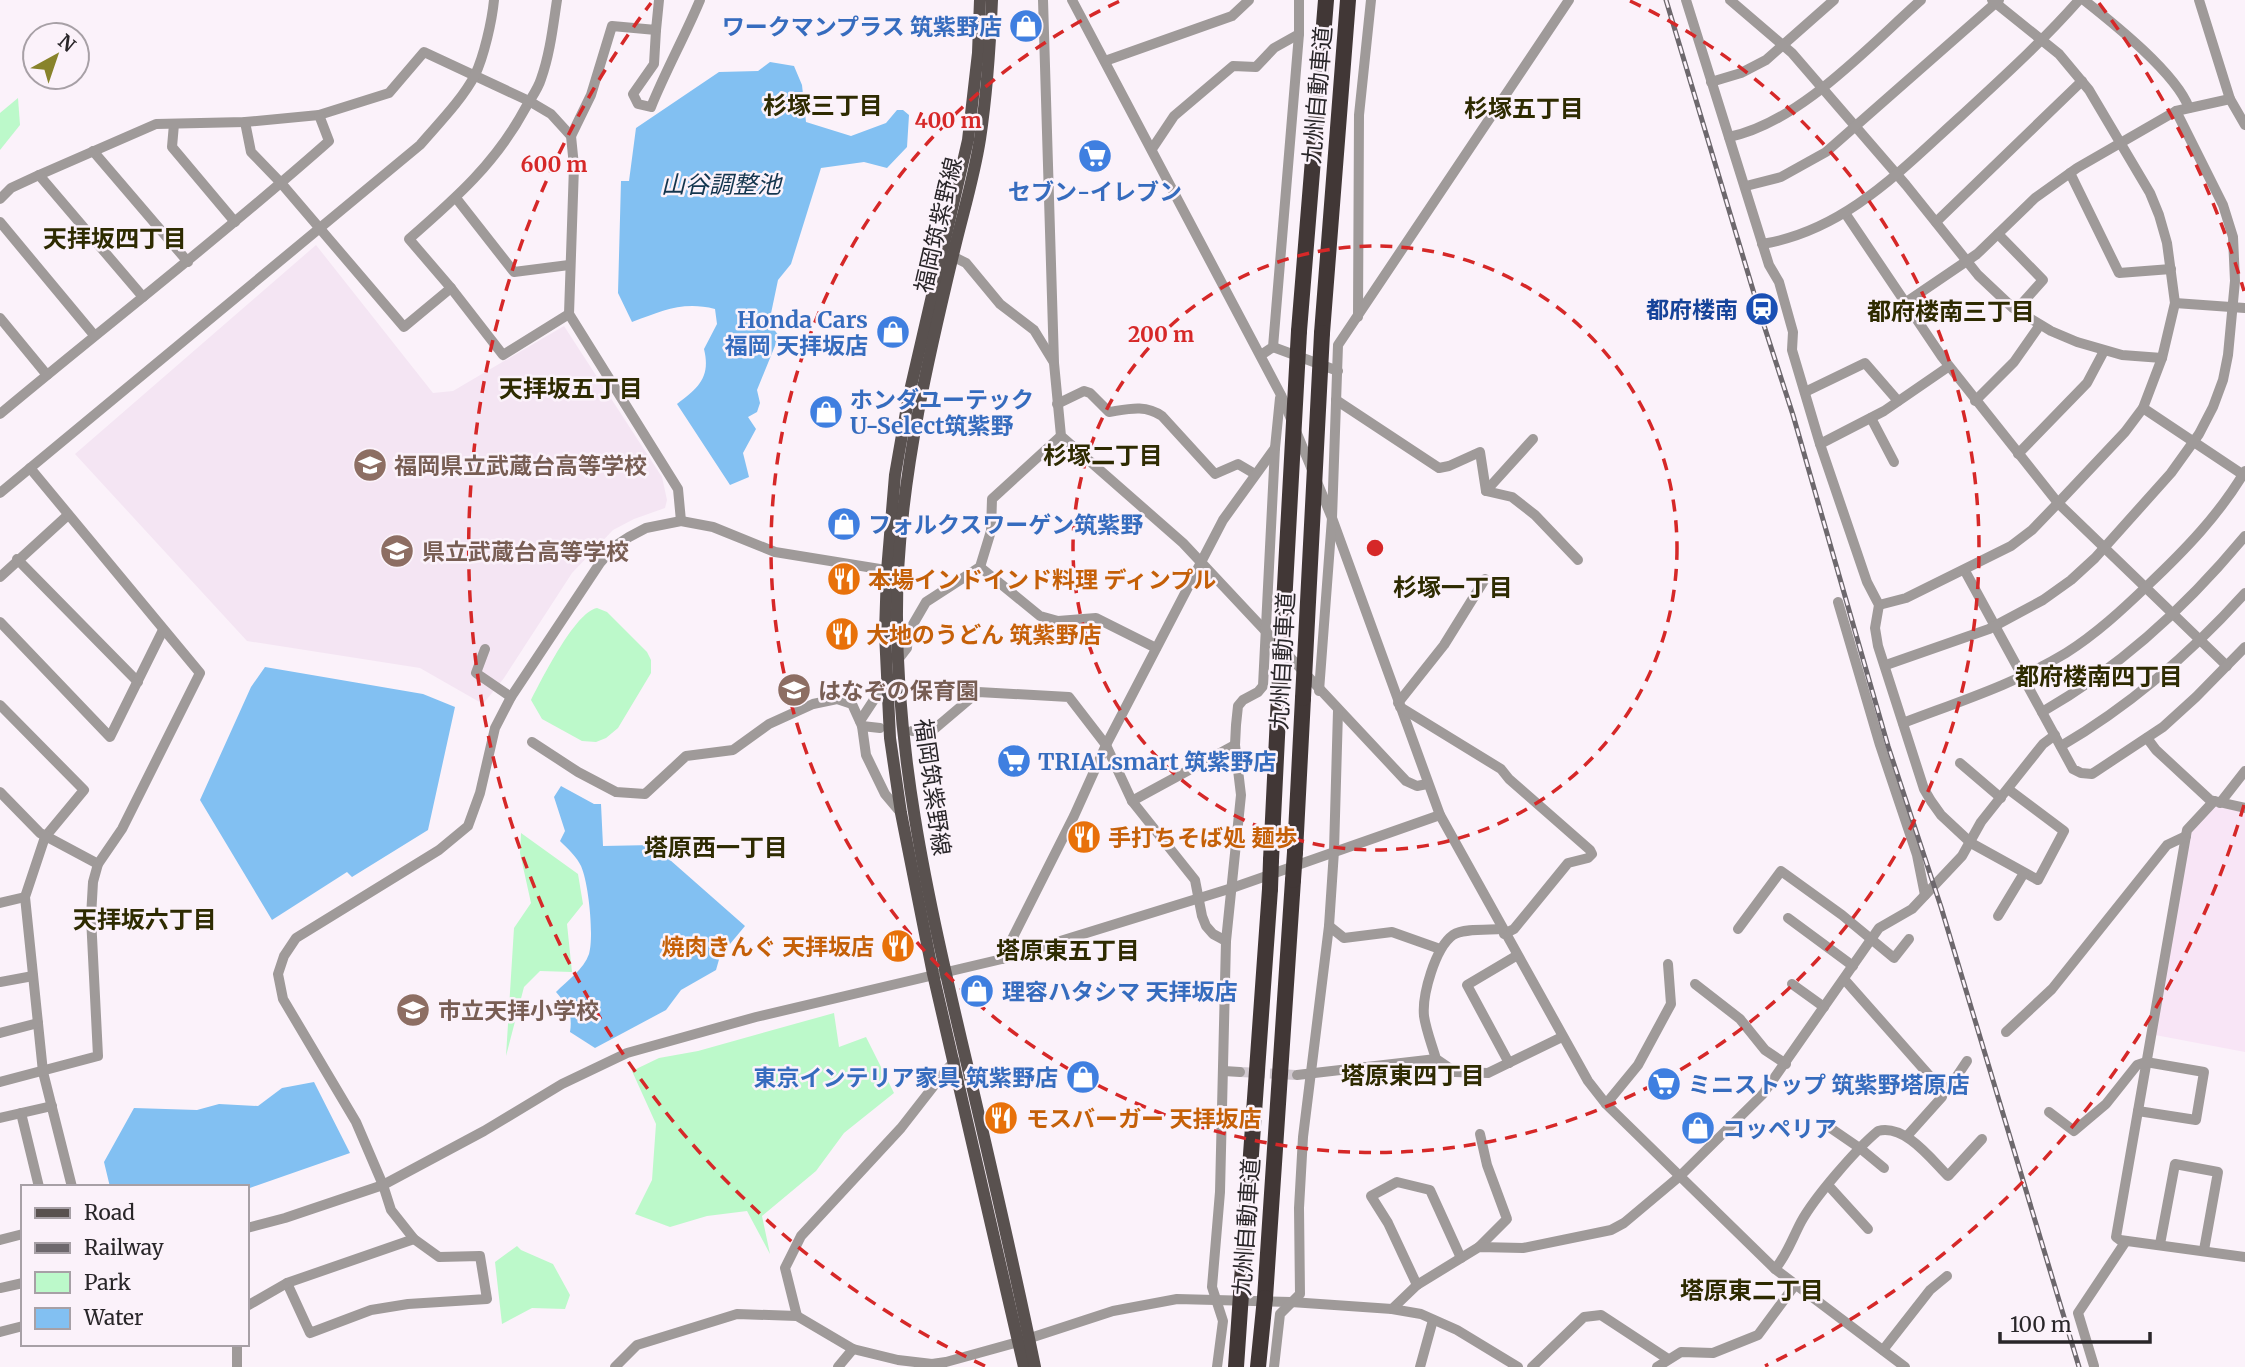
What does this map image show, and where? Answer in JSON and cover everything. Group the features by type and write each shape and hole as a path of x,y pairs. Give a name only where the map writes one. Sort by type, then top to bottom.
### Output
{"highway":[{"name":"九州自動車道","path":"1236,1367 1270,889 1299,331 1326,0"},
{"name":"九州自動車道","path":"1258,1367 1295,852 1322,333 1348,0"}],"main road":[{"name":"福岡筑紫野線","path":"980,0 978,53 968,140 901,437 895,475 887,680 890,737 901,813 1024,1340 1024,1367"},
{"name":"福岡筑紫野線","path":"992,0 990,54 980,142 912,438 892,571 902,739 939,973 955,1061 1024,1340 1035,1367"}],"street":[{"path":"0,493 420,145 475,75 493,15 494,0"},
{"path":"557,0 541,82 502,147 456,198 409,239 503,355 569,314"},
{"path":"659,0 654,64 633,94 638,104 652,107 666,69 685,37 700,0"},
{"path":"1043,0 1054,363 1061,436 1164,524 1406,781 1417,786 1427,784"},
{"path":"1072,0 1281,395 1332,518 1440,815 1587,1081 1606,1104 1775,1269 1905,1367"},
{"path":"1105,61 1231,16 1249,0"},
{"path":"1273,347 1299,34 1299,0"},
{"path":"1358,317 1359,115 1371,0"},
{"path":"1320,691 1332,518 1338,345 1569,0"},
{"path":"1686,0 1762,244 1769,265 1779,282 1793,332 1792,351 1820,444 1867,582 1879,606 1875,628 1878,646 1924,789 1941,815 1971,843 2038,880 2064,831 1960,763"},
{"path":"1730,0 1785,45 1897,174 1967,261 1995,292 2016,310 2040,325 2104,351 2162,358"},
{"path":"1711,82 1758,65 1785,45 1821,4 1834,0"},
{"path":"1730,137 1752,132 1780,118 1822,87 1921,0"},
{"path":"1762,244 1815,229 1867,199 2043,41 2082,0 2136,43 2167,75 2189,108"},
{"path":"2199,0 2245,125"},
{"path":"1746,186 1781,177 1812,161 1856,127 1996,1 2059,54 2082,80 2150,193 2168,243 2175,303 2162,358 2143,408 2125,432 2032,530 2011,546 1906,598 1879,606"},
{"path":"656,30 612,26 591,95 571,135 574,166 569,314 678,489 681,521"},
{"path":"1152,149 1174,116 1233,66 1256,67 1274,48 1299,34"},
{"path":"0,199 11,188 156,124 319,115 389,93 424,52 529,101 551,114 571,135"},
{"path":"1936,222 2082,80"},
{"path":"1905,303 1967,261 2035,198 2120,142 2176,111 2237,104"},
{"path":"1886,665 1995,627 2043,600 2071,580 2171,473 2193,443 2213,407 2223,380 2228,355 2235,266 2234,237 2229,218 2176,111"},
{"path":"0,414 94,335 188,262 329,141 319,115"},
{"path":"245,121 251,152 281,183 404,327 451,288"},
{"path":"174,124 172,147 235,222"},
{"path":"93,151 188,262"},
{"path":"2070,173 2119,273 2171,269"},
{"path":"39,175 143,297"},
{"path":"456,198 514,272 569,265"},
{"path":"1845,213 1948,366 2058,503 2227,666"},
{"path":"0,222 94,335"},
{"path":"1998,234 2043,280 2016,310"},
{"path":"952,257 966,263 1000,304 1034,331 1054,363"},
{"path":"2175,303 2245,308"},
{"path":"0,318 47,374"},
{"path":"1975,401 2014,362 2040,325"},
{"path":"1261,355 1273,347"},
{"path":"1273,347 1338,371"},
{"path":"2018,454 2087,383 2104,351"},
{"path":"1805,392 1865,363 1898,401"},
{"path":"1820,444 1871,418 1948,366"},
{"path":"1057,404 1084,391 1090,393 1109,412 1140,407 1153,410 1162,416 1216,474 1238,464 1255,474"},
{"path":"1217,1367 1223,1321 1212,1287 1220,1192 1226,941 1241,795 1235,745 1238,706 1262,686 1275,449 1281,395"},
{"path":"1336,400 1439,468 1480,452 1486,491"},
{"path":"1903,723 2022,676 2066,653 2097,631 2146,588 2192,542 2244,474 2143,408"},
{"path":"1871,418 1894,462"},
{"path":"897,661 907,648 908,633 926,602 980,567 991,531 992,499 1061,436"},
{"path":"1486,491 1533,439"},
{"path":"1002,959 1074,816 1106,745 1223,520 1275,449"},
{"path":"0,1082 98,1056 90,899 98,864 122,829 200,673 30,468"},
{"path":"1486,491 1512,497 1535,515 1578,560"},
{"path":"0,577 68,515"},
{"path":"288,1283 310,1333 372,1310 408,1304 487,1299 480,1256 439,1257 414,1239 391,1210 356,1122 283,999 278,974 284,956 296,938 439,850 468,826 481,793 495,728 511,696 600,563 615,546 646,528 681,521 713,527 775,552 892,571"},
{"path":"2042,712 2098,678 2131,653 2225,560 2245,536"},
{"path":"17,559 138,682"},
{"path":"980,567 1041,616 1058,621 1096,618 1156,648"},
{"path":"1965,570 2073,769 2087,774 2092,774 2147,738 2196,697 2245,647"},
{"path":"1399,705 1444,645 1485,579"},
{"path":"2061,746 2101,723 2162,676 2245,593"},
{"path":"1838,602 1880,745 1917,855 1925,895"},
{"path":"0,622 110,737 163,631"},
{"path":"485,649 476,673 511,696"},
{"path":"861,724 887,680"},
{"path":"912,731 932,731 978,692 1069,697 1106,745 1132,801 1195,880 1206,926 1213,934 1226,941"},
{"path":"532,742 578,772 616,792 645,794 686,756 733,750 769,724 813,704 831,700 848,702 852,704 861,724 866,755 885,794 901,813"},
{"path":"0,705 84,790 46,837 25,897 43,1072 72,1185"},
{"path":"1399,705 1501,769 1592,854 1588,858 1568,863 1514,929 1460,932 1440,948 1429,979 1424,1016 1436,1059 1455,1072 1488,1073 1562,1037"},
{"path":"1274,1367 1280,1314 1300,1294 1299,1208 1303,1138 1312,1074 1320,980 1329,926 1338,711"},
{"path":"861,724 880,727"},
{"path":"1479,1247 1523,1248 1602,1233 1624,1223 1680,1176 1763,1094 1879,928 1912,909 1962,856 1981,822 2043,744 2055,735"},
{"path":"2147,738 2156,750 2217,802 2245,808"},
{"path":"1132,801 1235,745"},
{"path":"2245,771 2187,830 2116,1237 2126,1241 2245,1257"},
{"path":"0,792 46,837 98,864"},
{"path":"248,1228 383,1185 484,1131 590,1069 627,1053 756,1017 1002,959 1232,888 1440,815"},
{"path":"2006,1032 2052,989 2167,845 2186,836"},
{"path":"1738,929 1781,871 1813,892 1894,958 1909,939"},
{"path":"1998,916 2024,873"},
{"path":"0,903 25,897"},
{"path":"1788,918 1853,966"},
{"path":"1329,926 1344,938 1392,932 1440,948"},
{"path":"1509,1063 1467,985 1516,956"},
{"path":"1606,1104 1637,1065 1671,1004 1668,964"},
{"path":"0,982 33,976"},
{"path":"1844,979 1943,1091"},
{"path":"1695,984 1740,1019 1765,1050 1786,1064"},
{"path":"1792,984 1824,1007"},
{"path":"0,1033 38,1023"},
{"path":"1297,1075 1436,1059"},
{"path":"797,1315 785,1268 801,1236 901,1128 955,1061"},
{"path":"1907,1136 1942,1097 1943,1091 1951,1085 1967,1061"},
{"path":"2049,1112 2070,1130 2076,1131 2106,1104 2137,1065 2146,1062 2204,1072 2196,1120 2138,1111"},
{"path":"1224,1071 1240,1072"},
{"path":"0,1118 52,1106"},
{"path":"21,1113 39,1185"},
{"path":"1829,1127 1884,1168"},
{"path":"1775,1269 1785,1257 1802,1221 1828,1185 1875,1133 1882,1129 1907,1136 1948,1175 1982,1139"},
{"path":"1392,1309 1417,1285 1479,1247 1507,1219 1487,1165 1480,1134"},
{"path":"2160,1244 2175,1164 2217,1171 2204,1250"},
{"path":"1417,1285 1388,1223 1371,1196 1397,1182 1430,1190 1461,1258"},
{"path":"1828,1185 1868,1229"},
{"path":"0,1240 21,1235"},
{"path":"248,1305 288,1283 414,1239"},
{"path":"2094,1366 2078,1313 2126,1241"},
{"path":"1883,1350 1930,1290 1948,1276"},
{"path":"0,1288 21,1283"},
{"path":"1657,1367 1681,1352 1713,1353 1758,1335 1795,1285"},
{"path":"615,1367 637,1345 737,1314 797,1315 853,1349 918,1363 949,1364 1113,1311 1177,1299 1291,1302 1392,1309 1421,1314 1457,1330 1518,1367"},
{"path":"1532,1367 1584,1317 1601,1315 1668,1359"},
{"path":"1420,1367 1433,1320"},
{"path":"0,1332 21,1327"},
{"path":"237,1346 237,1367"},
{"path":"838,1367 853,1349"}],"shaded area":[{"name":"福岡県立武蔵台高等学校","path":"316,245 433,393 453,391 564,326 662,477 667,500 665,508 613,530 572,573 504,678 483,704 420,668 247,641 75,454"},
{"path":"2215,806 2245,812 2245,1052 2155,1035 2191,830"}],"green space":[{"path":"18,98 20,125 0,150 0,113"},
{"path":"597,608 607,612 647,652 651,660 651,673 618,728 596,742 582,741 542,719 531,700 569,633 588,612"},
{"path":"521,833 578,874 583,904 567,924 572,972 540,971 524,987 506,1056 514,928 531,903 520,853"},
{"path":"834,1013 839,1047 866,1037 894,1093 844,1133 816,1171 762,1216 770,1254 747,1211 707,1216 670,1227 635,1214 652,1180 656,1124 632,1071 659,1058 698,1051"},
{"path":"517,1246 553,1264 570,1295 565,1309 532,1308 502,1324 495,1262"}],"water":[{"name":"山谷調整池","path":"770,62 794,66 802,85 806,122 851,136 886,123 897,110 903,110 909,115 907,147 887,168 864,162 821,168 791,264 778,280 769,323 779,336 757,390 760,403 757,412 748,417 756,429 743,453 749,477 730,485 677,404 697,387 704,375 704,349 717,324 715,309 682,307 632,322 618,293 621,181 629,181 636,128 719,72 758,71"},
{"path":"265,667 423,694 455,707 428,830 352,877 347,872 272,920 200,800 251,687"},
{"path":"561,786 594,804 601,804 603,846 653,845 745,926 720,956 716,970 681,990 666,1010 595,1048 570,1032 568,1010 556,992 587,959 591,936 584,874 577,859 560,841 565,831 554,797"},
{"path":"314,1082 350,1153 248,1189 248,1185 110,1185 104,1162 134,1108 197,1110 219,1104 258,1106 282,1088"}],"tunnel":[{"path":"1240,1072 1297,1075"}],"railway":[{"path":"1666,0 1793,415 1888,746 1941,907 2079,1367"}],"place":[{"name":"ワークマンプラス 筑紫野店","path":"1026,26"},
{"name":"セブン-イレブン","path":"1095,156"},
{"name":"都府楼南","path":"1762,309"},
{"name":"Honda Cars 福岡 天拝坂店","path":"893,332"},
{"name":"ホンダユーテック U-Select筑紫野","path":"826,412"},
{"name":"福岡県立武蔵台高等学校","path":"370,465"},
{"name":"フォルクスワーゲン筑紫野","path":"844,524"},
{"name":"県立武蔵台高等学校","path":"397,551"},
{"name":"本場インドインド料理 ディンプル","path":"844,579"},
{"name":"大地のうどん 筑紫野店","path":"842,634"},
{"name":"はなぞの保育園","path":"794,690"},
{"name":"TRIALsmart 筑紫野店","path":"1014,761"},
{"name":"手打ちそば処 麺歩","path":"1084,837"},
{"name":"焼肉きんぐ 天拝坂店","path":"898,946"},
{"name":"理容ハタシマ 天拝坂店","path":"977,991"},
{"name":"市立天拝小学校","path":"413,1010"},
{"name":"東京インテリア家具 筑紫野店","path":"1083,1077"},
{"name":"ミニストップ 筑紫野塔原店","path":"1664,1084"},
{"name":"モスバーガー 天拝坂店","path":"1001,1118"},
{"name":"コッペリア","path":"1698,1128"}],"district":[{"name":"杉塚三丁目","path":"823,105"},
{"name":"杉塚五丁目","path":"1524,108"},
{"name":"天拝坂四丁目","path":"115,238"},
{"name":"都府楼南三丁目","path":"1951,311"},
{"name":"天拝坂五丁目","path":"571,388"},
{"name":"杉塚二丁目","path":"1103,455"},
{"name":"杉塚一丁目","path":"1453,587"},
{"name":"都府楼南四丁目","path":"2099,676"},
{"name":"塔原西一丁目","path":"716,847"},
{"name":"天拝坂六丁目","path":"145,919"},
{"name":"塔原東五丁目","path":"1068,950"},
{"name":"塔原東四丁目","path":"1413,1075"},
{"name":"塔原東二丁目","path":"1752,1290"}]}
